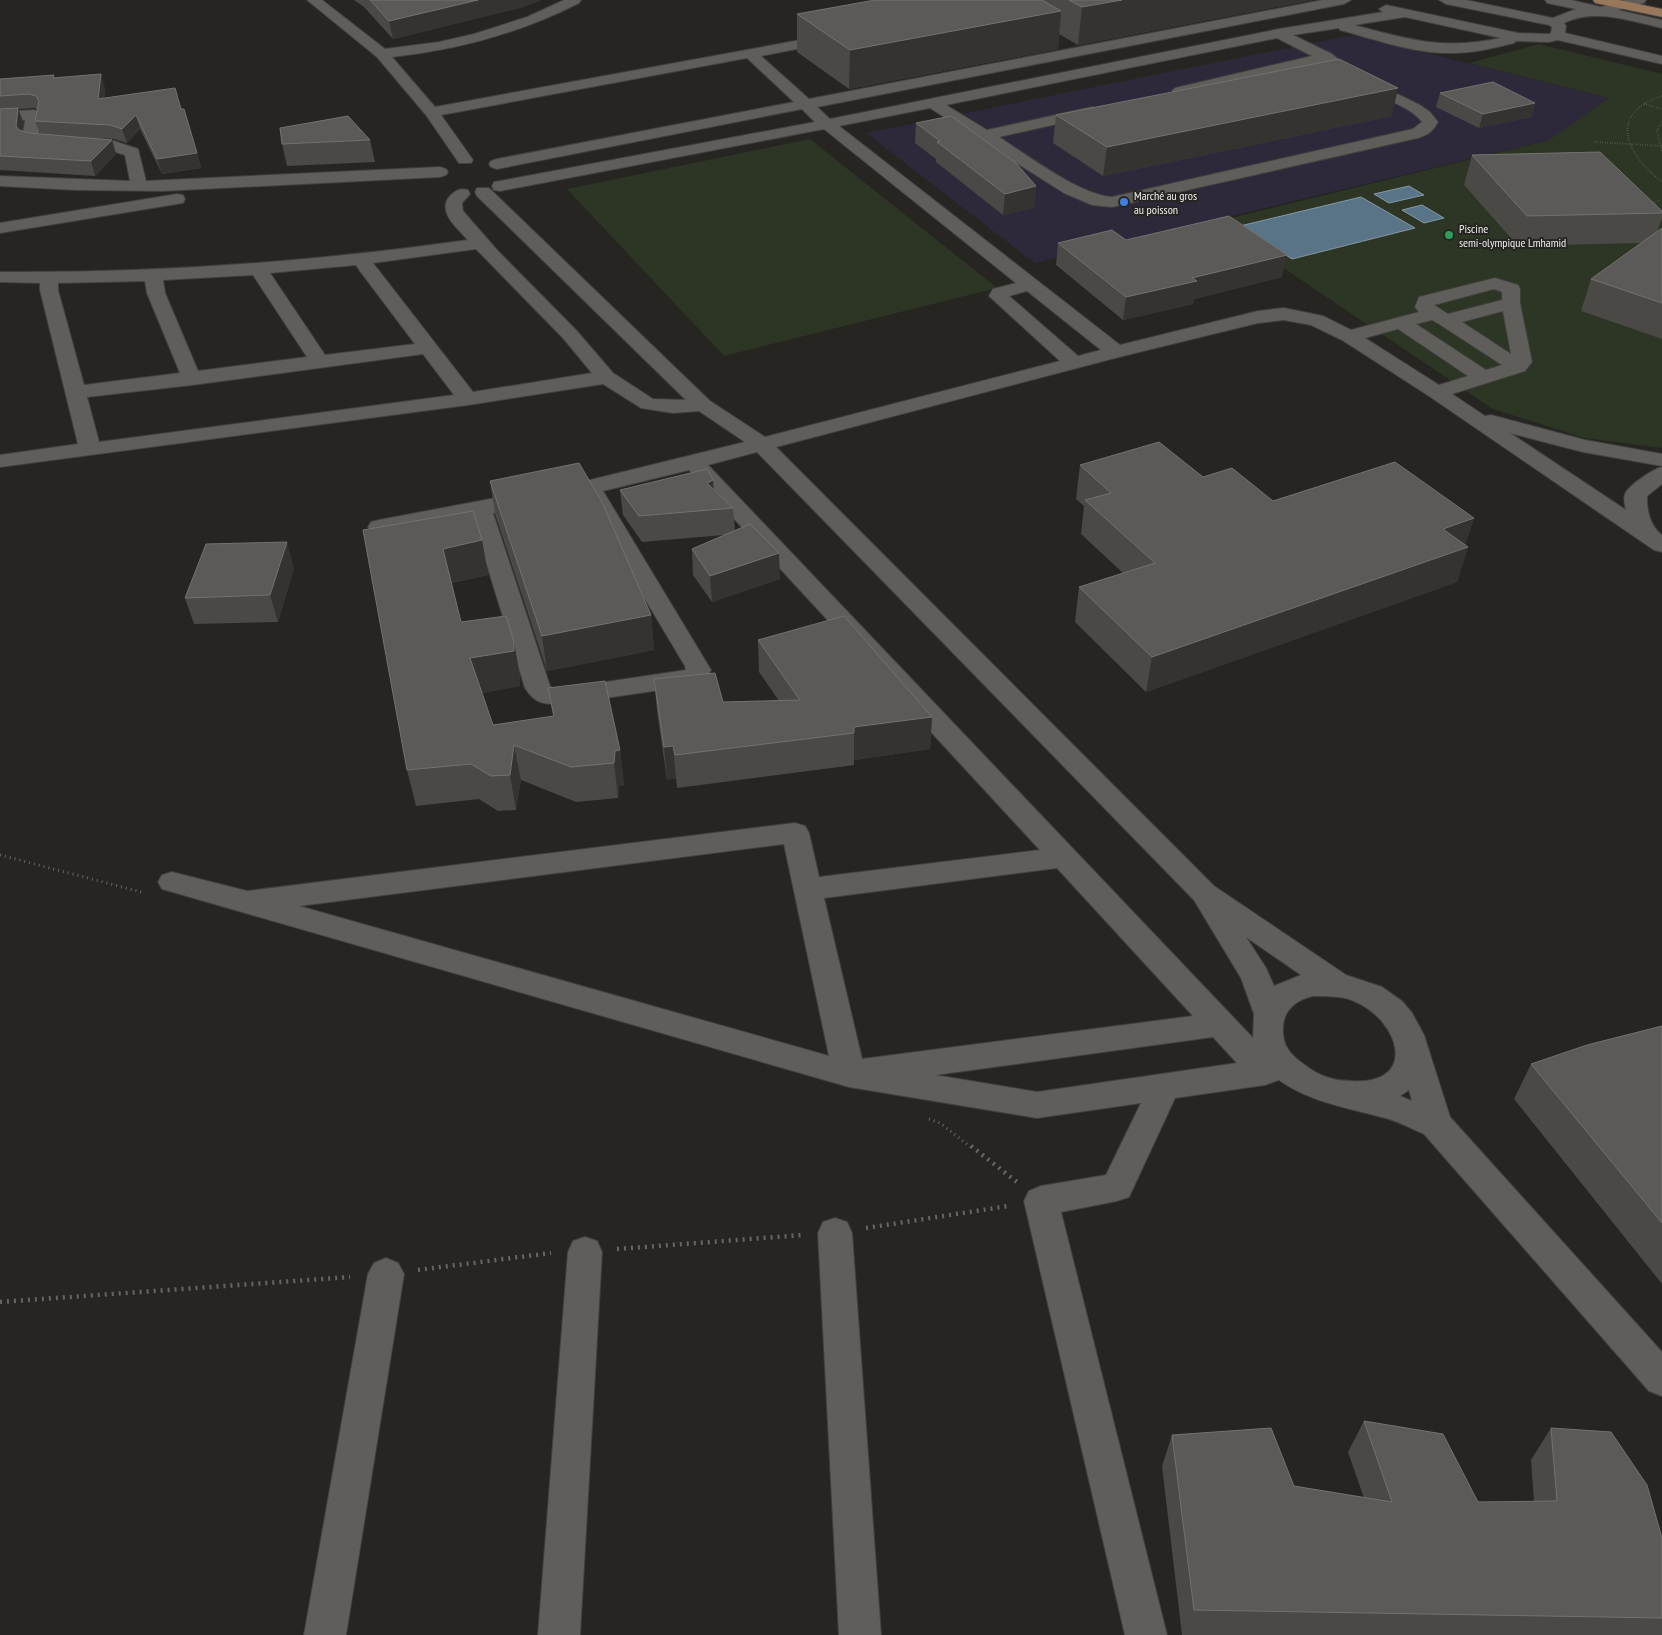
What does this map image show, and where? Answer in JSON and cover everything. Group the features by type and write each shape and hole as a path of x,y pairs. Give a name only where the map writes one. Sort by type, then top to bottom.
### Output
{"main road":[{"path":"1646,0 1662,3"},
{"path":"1624,5 1662,14"}],"street":[{"path":"314,0 382,54 431,112 465,160"},
{"path":"382,54 419,50 482,36 531,20 574,0"},
{"path":"1344,0 497,164 488,160 465,160 446,164 441,168 440,172 442,181 447,188 462,194 632,163 1331,23 1405,13"},
{"path":"1446,0 1662,60"},
{"path":"1552,0 1577,10"},
{"path":"1360,2 1518,37 1549,38 1577,10 1599,4 1624,5 1639,0"},
{"path":"1599,4 1662,24"},
{"path":"1331,23 1411,43 1451,49 1490,44 1518,37"},
{"path":"933,103 1070,189 1098,201 1112,202 1418,133 1427,128 1430,122 1425,115 1415,108 1351,76 1328,58 1279,33"},
{"path":"431,112 846,35"},
{"path":"1057,41 1074,51"},
{"path":"751,54 841,137 1116,352"},
{"path":"1165,95 1328,58"},
{"path":"984,136 1108,108"},
{"path":"0,117 34,115 30,140 40,143 114,146 132,152 139,186"},
{"path":"491,189 506,182 497,164"},
{"path":"0,181 139,186 267,182 440,172"},
{"path":"0,228 267,182"},
{"path":"491,189 703,405 761,444 1204,893 1336,984"},
{"path":"462,194 454,202 454,212 501,266 564,326 606,377 648,404 673,407 703,405"},
{"path":"0,277 49,278 155,275 260,269 363,259 482,243"},
{"path":"363,259 366,268 468,399"},
{"path":"260,269 263,278 320,362"},
{"path":"155,275 156,293 192,379"},
{"path":"49,278 48,290 90,448"},
{"path":"1436,392 1518,367 1522,362 1510,303 1512,289 1495,283 1426,301 1424,306 1518,367"},
{"path":"1030,285 1000,293 998,296 1074,363"},
{"path":"1349,336 1400,322 1440,317 1510,303"},
{"path":"379,527 590,487 694,462 1229,323 1272,315 1299,316 1316,320 1349,336 1436,392 1654,540"},
{"path":"1400,322 1483,378"},
{"path":"76,392 428,348"},
{"path":"0,461 468,399 606,377"},
{"path":"1468,415 1583,446 1662,460"},
{"path":"694,462 1221,1024 1274,1069 1324,1091 1388,1105 1436,1124"},
{"path":"1654,540 1638,518 1635,503 1636,494 1662,473"},
{"path":"481,509 538,688 545,696 565,696 694,677 698,670 697,666 590,487"},
{"path":"247,902 795,832 849,1074"},
{"path":"809,888 1065,857"},
{"path":"172,882 849,1074 1037,1104 1274,1069"},
{"path":"1204,893 1255,976 1269,1013"},
{"path":"1274,1069 1272,1048 1266,1030 1269,1013 1278,999 1294,989 1314,984 1336,984 1358,990 1379,1000 1396,1015 1408,1032 1436,1124 1662,1379"},
{"path":"849,1074 1221,1024"},
{"path":"1348,1096 1369,1095 1387,1089 1402,1079 1410,1065 1412,1050"},
{"path":"1146,1635 1041,1201 1117,1186 1165,1086"},
{"path":"835,1232 860,1635"},
{"path":"559,1635 585,1252"},
{"path":"325,1635 386,1274"}],"path":[{"path":"1662,96 1643,104 1628,120 1626,138 1635,158 1662,182"},
{"path":"1643,104 1662,109"},
{"path":"1662,122 1657,131 1662,151"},
{"path":"1595,142 1661,146"},
{"path":"1649,203 1662,200"},
{"path":"0,1302 386,1274 512,1257 835,1232 1041,1201"}],"shaded area":[{"name":"Marché au gros au poisson","path":"1353,35 1609,98 1549,140 1035,263 866,133"}],"green space":[{"path":"1539,44 1662,74 1662,448 1585,438 1493,409 1215,222 1549,140 1609,98 1469,63"},
{"path":"810,139 997,288 724,356 567,189"}],"water":[{"path":"1409,186 1424,195 1389,203 1374,194"},
{"path":"1361,197 1415,228 1292,259 1240,226"},
{"path":"1422,205 1444,218 1424,223 1402,210"}],"building":[{"path":"370,0 478,0 389,21"},
{"path":"875,0 1042,0 1061,11 850,50 797,14"},
{"path":"1069,0 1122,0 1082,7"},
{"path":"1339,59 1398,88 1107,147 1056,115"},
{"path":"101,74 98,99 175,88 181,109 184,109 197,153 157,159 136,115 122,129 110,125 35,121 39,101 36,96 29,94 0,96 0,79 54,75 53,78"},
{"path":"1493,82 1535,103 1483,114 1440,93"},
{"path":"18,108 16,126 19,130 29,133 112,140 91,161 0,156 0,109"},
{"path":"348,116 370,140 282,144 280,128"},
{"path":"951,116 1016,163 1036,186 1005,194 937,142 940,141 916,123"},
{"path":"1600,152 1662,213 1527,216 1472,155"},
{"path":"1229,216 1287,255 1192,278 1197,281 1126,297 1058,243 1112,230 1126,240"},
{"path":"1662,228 1662,303 1591,279"},
{"path":"1159,442 1203,477 1232,468 1273,501 1395,462 1474,518 1443,529 1468,547 1152,657 1079,587 1155,563 1085,500 1111,493 1080,465"},
{"path":"579,463 602,502 651,615 542,636 490,481"},
{"path":"707,469 713,480 707,483 733,508 639,516 620,490"},
{"path":"473,511 482,540 443,549 461,622 506,616 514,642 514,651 470,658 493,725 554,716 548,688 605,681 620,750 615,751 614,763 571,767 514,745 510,775 491,776 471,764 407,770 363,530"},
{"path":"750,524 779,553 710,576 692,549"},
{"path":"287,542 270,595 185,598 206,544"},
{"path":"844,616 932,717 854,727 854,733 675,755 673,746 664,747 654,679 715,673 723,702 800,700 758,640"},
{"path":"1662,1026 1662,1223 1531,1064 1587,1045"},
{"path":"1364,1421 1443,1434 1478,1502 1557,1501 1551,1428 1611,1432 1647,1485 1662,1538 1662,1618 1194,1610 1172,1435 1271,1428 1294,1486 1392,1502"}],"place":[{"name":"Marché au gros au poisson","path":"1124,202"},
{"name":"Piscine semi-olympique Lmhamid","path":"1449,235"}]}
